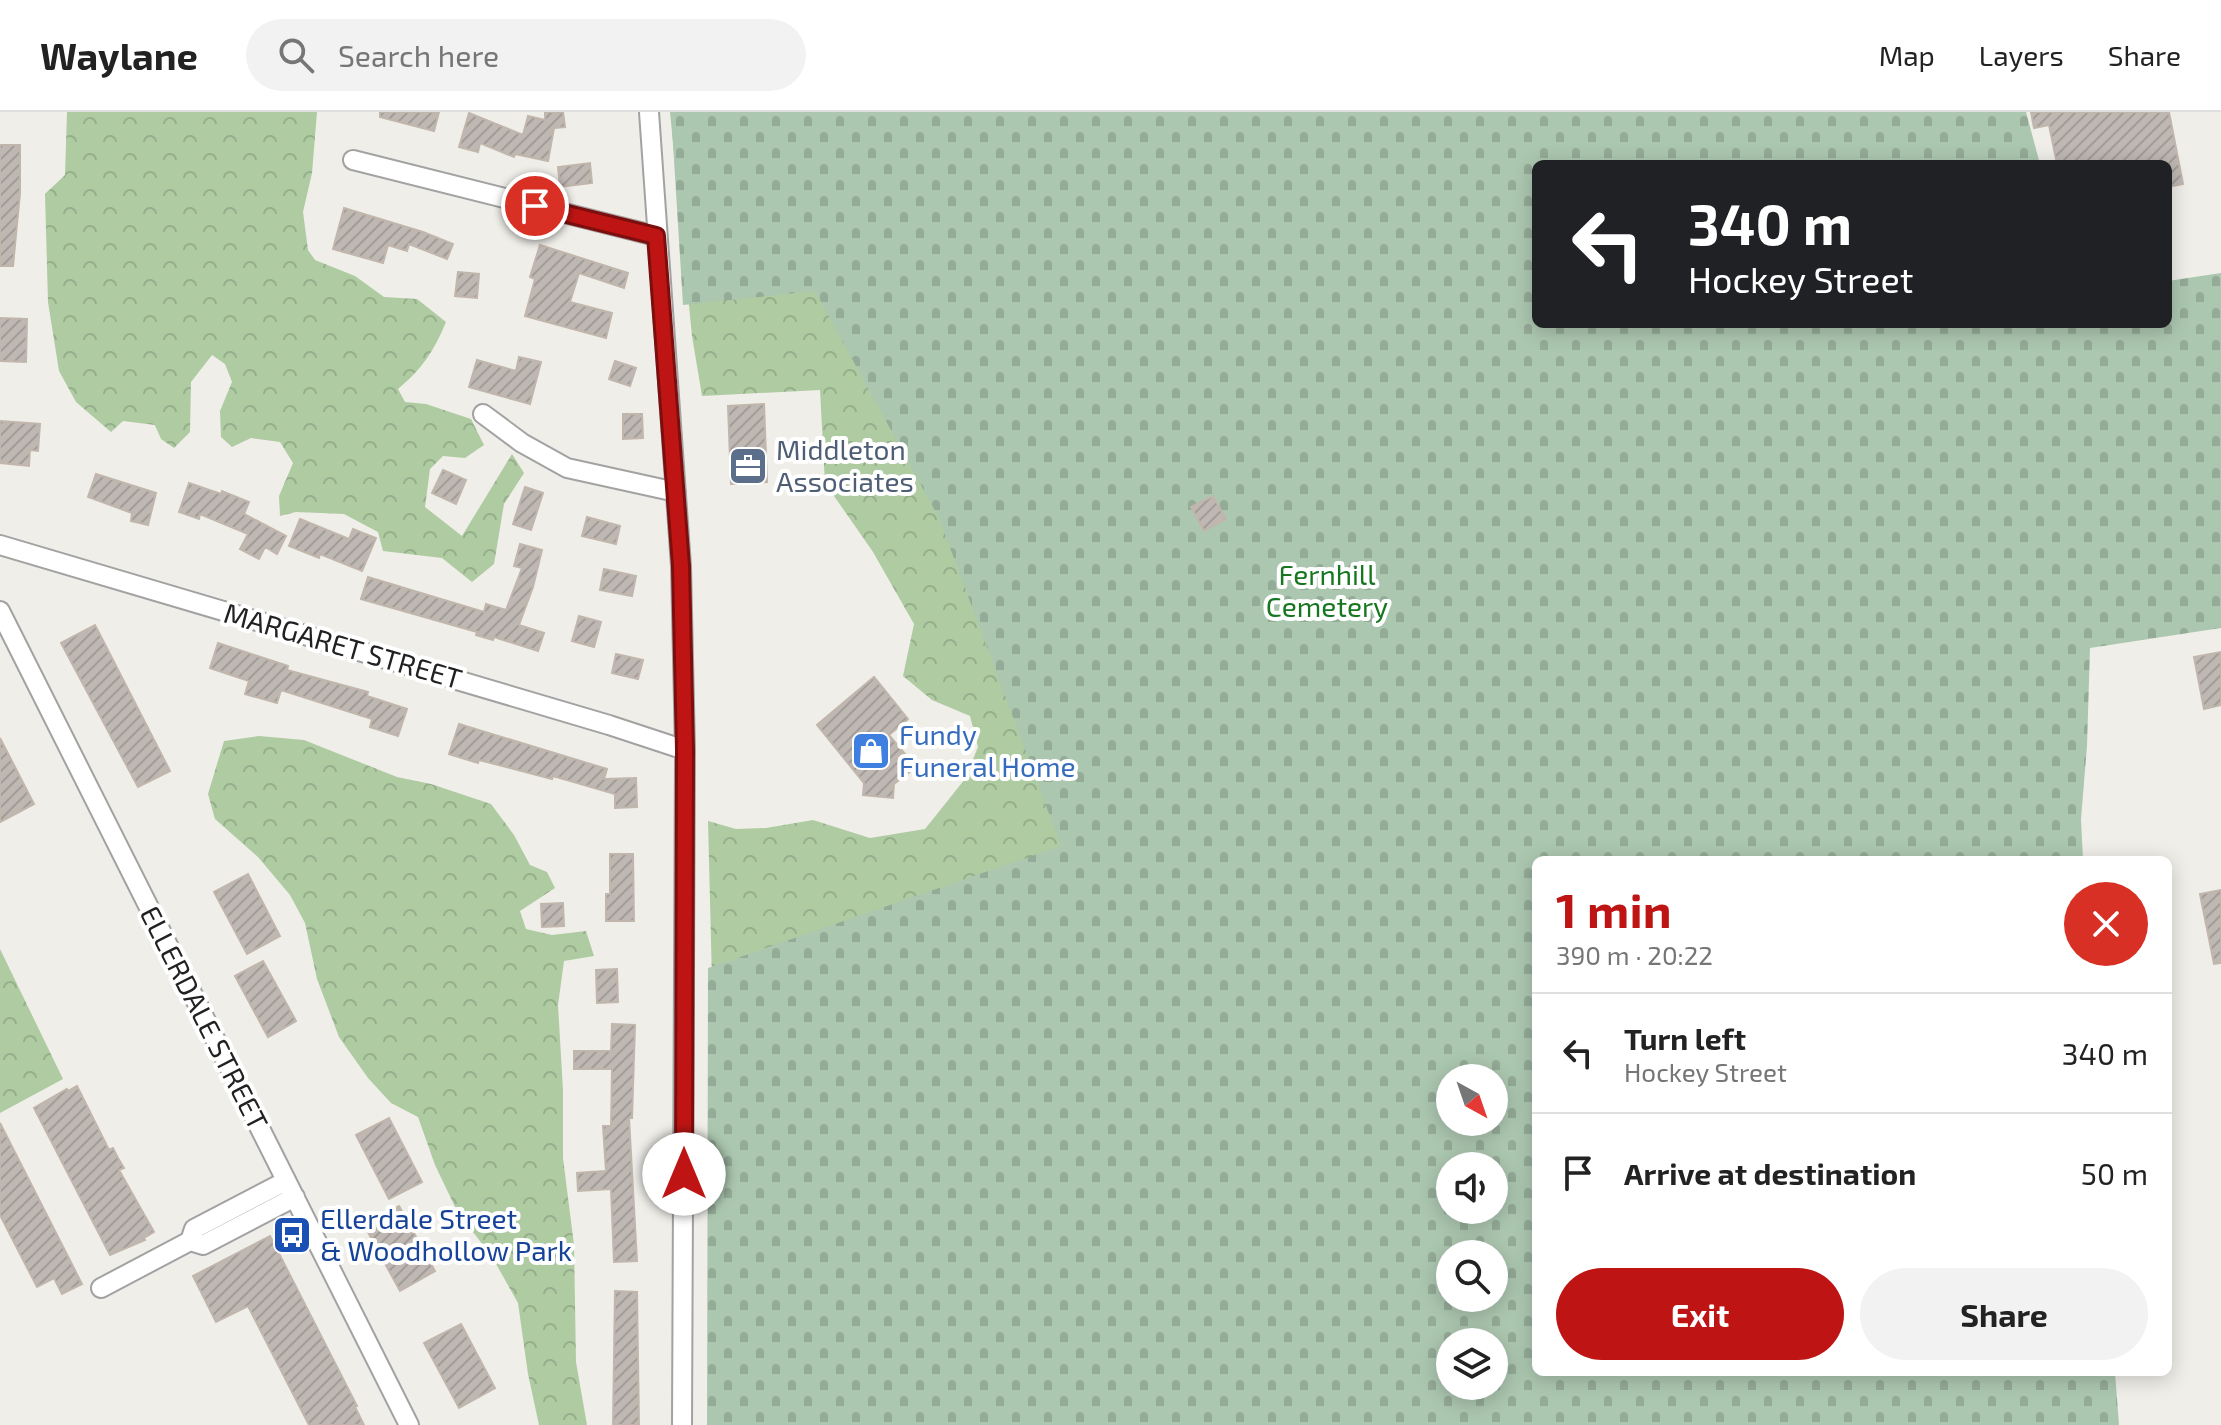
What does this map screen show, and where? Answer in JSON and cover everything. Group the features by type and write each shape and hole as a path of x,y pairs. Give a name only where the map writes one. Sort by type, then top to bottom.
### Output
{"street":[{"path":"649,112 681,566 685,750 682,1425"},
{"path":"353,160 656,236"},
{"path":"483,414 522,443 567,468 676,492"},
{"name":"MARGARET STREET","path":"0,545 685,750"},
{"name":"ELLERDALE STREET","path":"0,611 409,1425"},
{"path":"101,1288 190,1241 194,1229 290,1189"}],"green space":[{"path":"67,112 317,112 312,173 303,212 308,250 315,260 355,276 384,297 417,299 446,322 426,359 398,389 405,402 426,404 471,419 484,445 465,458 443,456 430,469 425,507 462,536 512,454 524,473 504,504 494,564 472,582 442,558 383,551 378,532 344,514 296,512 280,516 279,496 293,463 280,442 251,438 232,447 221,437 220,411 232,382 225,364 212,355 191,382 190,432 174,448 161,439 155,425 123,421 111,432 76,402 59,371 48,302 45,194 65,175"},
{"path":"670,112 719,112 1177,864 715,1100 708,821 736,829 766,828 813,820 870,838 925,829 965,779 978,747 970,716 932,700 903,676 914,624 873,552 825,483 820,390 702,396 692,336"},
{"name":"Fernhill Cemetery","path":"671,112 2026,112 2039,160 1532,160 1532,328 2172,328 2172,280 2221,273 2221,628 2090,648 2081,819 2083,856 1532,856 1532,1376 2115,1376 2119,1425 707,1425 708,968 1061,846 939,518 815,291 683,305"},
{"path":"259,736 304,740 397,777 431,784 491,804 514,835 530,865 547,872 555,888 520,911 526,929 552,935 586,931 594,956 564,961 558,1005 563,1158 574,1245 576,1362 587,1425 539,1425 518,1303 491,1255 458,1213 435,1165 418,1117 391,1103 368,1078 339,1037 317,979 305,923 290,895 258,857 215,819 208,794 224,741"},
{"path":"0,949 63,1079 0,1113"}],"building":[{"path":"380,112 439,112 434,131 380,117"},
{"path":"545,112 563,112 565,127 554,128 548,161 515,154 514,157 480,143 478,152 459,147 469,113 523,135 528,116 545,120"},
{"path":"2031,112 2169,112 2183,184 2172,186 2172,160 2056,160 2049,125 2034,128"},
{"path":"0,145 20,145 20,193 13,266 0,266"},
{"path":"590,163 592,183 560,187 558,167"},
{"path":"344,208 453,244 447,259 409,244 407,251 388,245 383,263 333,249"},
{"path":"540,245 628,273 624,288 579,273 570,302 612,313 606,338 525,316 535,279 530,277"},
{"path":"458,272 479,274 477,298 455,296"},
{"path":"0,318 27,319 26,362 0,361"},
{"path":"519,357 541,362 530,404 469,387 477,360 516,371"},
{"path":"615,361 636,368 630,386 609,379"},
{"path":"764,404 767,482 731,484 728,406"},
{"path":"623,414 642,414 643,438 623,439"},
{"path":"0,421 40,424 38,451 30,450 29,466 0,463"},
{"path":"443,470 466,480 456,504 432,493"},
{"path":"96,474 156,493 148,525 131,521 132,513 88,497"},
{"path":"189,483 249,502 244,514 286,536 277,554 265,547 259,559 240,549 248,534 200,514 199,519 179,512"},
{"path":"525,487 543,493 531,530 513,524"},
{"path":"1213,496 1226,519 1204,531 1191,507"},
{"path":"587,517 620,526 616,544 582,536"},
{"path":"300,519 349,539 353,529 376,538 362,571 320,554 319,558 289,546"},
{"path":"520,544 542,550 519,625 544,633 538,651 361,599 368,577 484,612 486,604 506,610 522,568 514,566"},
{"path":"604,569 636,576 632,596 600,590"},
{"path":"579,616 601,622 594,647 572,641"},
{"path":"95,625 170,771 138,787 61,643"},
{"path":"218,643 288,666 287,670 368,692 367,696 407,709 398,736 370,727 372,719 281,690 277,703 245,694 249,681 210,668"},
{"path":"2221,652 2221,705 2204,709 2194,657"},
{"path":"616,654 643,660 638,679 612,673"},
{"name":"Fundy Funeral Home","path":"874,677 908,719 889,735 916,767 894,784 893,798 863,795 864,783 817,725"},
{"path":"459,724 607,769 604,779 636,778 637,807 615,808 615,794 553,776 552,779 449,754"},
{"path":"0,738 34,804 0,822"},
{"path":"610,854 633,854 634,921 606,921"},
{"path":"248,874 280,936 247,954 214,892"},
{"path":"2221,890 2221,963 2214,964 2200,894"},
{"path":"563,903 564,926 542,927 541,904"},
{"path":"263,961 296,1021 268,1037 235,976"},
{"path":"617,969 618,1002 597,1003 596,970"},
{"path":"612,1024 635,1025 632,1118 629,1118 637,1261 614,1262 611,1189 578,1191 577,1173 606,1171 603,1126 611,1126 612,1069 574,1069 574,1051 611,1051"},
{"path":"77,1086 109,1150 113,1148 124,1168 119,1170 154,1232 145,1240 110,1255 34,1108"},
{"path":"389,1118 422,1182 389,1199 356,1135"},
{"path":"0,1123 82,1284 62,1294 54,1278 37,1287 0,1215"},
{"path":"399,1206 435,1271 400,1291 364,1225"},
{"path":"270,1236 364,1425 309,1425 248,1306 216,1322 193,1276"},
{"path":"615,1291 637,1292 639,1425 613,1425"},
{"path":"461,1324 495,1388 459,1408 424,1343"}],"place":[{"name":"Middleton Associates","path":"748,466"},
{"name":"Fundy Funeral Home","path":"871,751"},
{"name":"Ellerdale Street & Woodhollow Park","path":"292,1235"}],"route":[{"path":"535,206 656,236 681,566 685,750 684,1174"}]}
